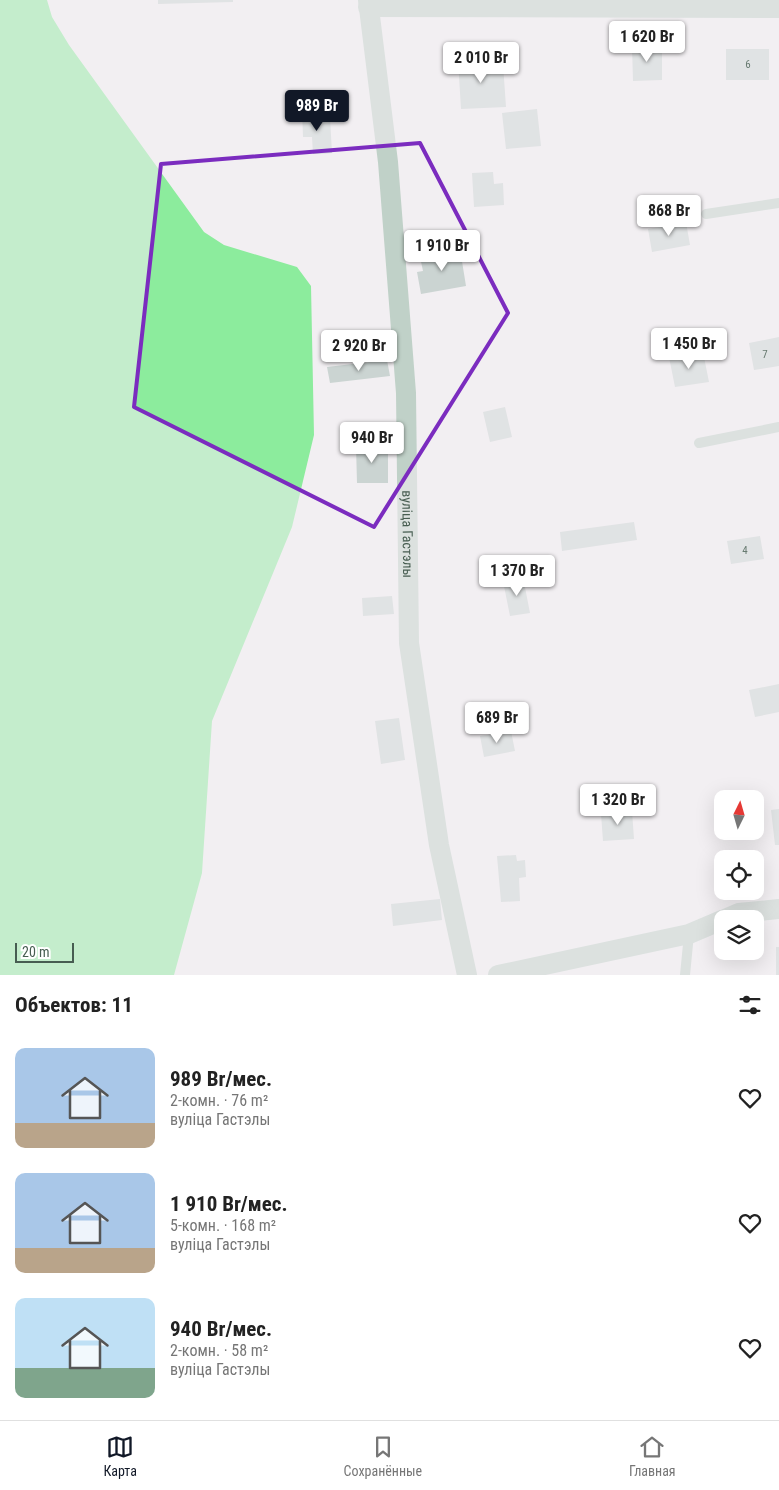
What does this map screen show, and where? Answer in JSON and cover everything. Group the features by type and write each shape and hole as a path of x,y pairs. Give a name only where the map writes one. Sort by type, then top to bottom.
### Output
{"street":[{"path":"368,4 706,4 779,8"},
{"name":"вуліца Гастэлы","path":"368,4 388,162 406,393 409,643 439,845 467,975"},
{"path":"764,910 779,909"},
{"path":"498,975 689,934 714,923"}],"lane":[{"path":"706,214 779,203"},
{"path":"699,443 779,427"},
{"path":"685,975 689,934"}],"highlighted area":[{"path":"420,143 508,313 374,527 134,407 161,164"}],"shaded area":[{"path":"0,0 47,0 52,17 69,45 204,232 224,245 297,267 311,286 314,435 292,527 212,721 202,873 174,975 0,975"}],"building":[{"path":"158,0 233,0 233,2 158,4"},
{"path":"662,45 662,80 633,81 632,46"},
{"path":"726,49 769,49 769,80 726,80"},
{"path":"493,58 494,65 503,64 506,107 461,109 458,60"},
{"path":"302,109 313,109 313,119 330,118 332,153 313,154 312,137 303,137"},
{"path":"537,109 541,146 506,149 502,113"},
{"path":"493,172 494,184 503,183 504,205 474,207 472,173"},
{"path":"686,222 690,245 652,252 648,229"},
{"path":"460,249 466,286 421,294 417,272 423,271 420,257"},
{"path":"779,337 779,366 754,370 749,343"},
{"path":"703,352 709,382 675,387 669,357"},
{"path":"387,360 390,376 330,383 327,367"},
{"path":"505,407 512,437 490,442 483,412"},
{"path":"388,445 388,483 357,483 356,446"},
{"path":"634,522 637,540 562,551 560,532"},
{"path":"760,536 764,559 731,564 727,541"},
{"path":"523,577 530,613 510,616 503,581"},
{"path":"392,596 394,614 363,616 362,598"},
{"path":"779,684 779,712 755,717 749,690"},
{"path":"399,718 405,760 381,764 375,721"},
{"path":"511,731 515,751 484,757 480,736"},
{"path":"779,809 779,845 775,845 771,810"},
{"path":"632,811 634,839 603,841 601,814"},
{"path":"516,855 517,861 525,860 526,877 519,878 520,901 501,902 497,856"},
{"path":"440,899 442,920 393,926 391,904"},
{"path":"776,947 779,947 779,975 776,975"}]}
